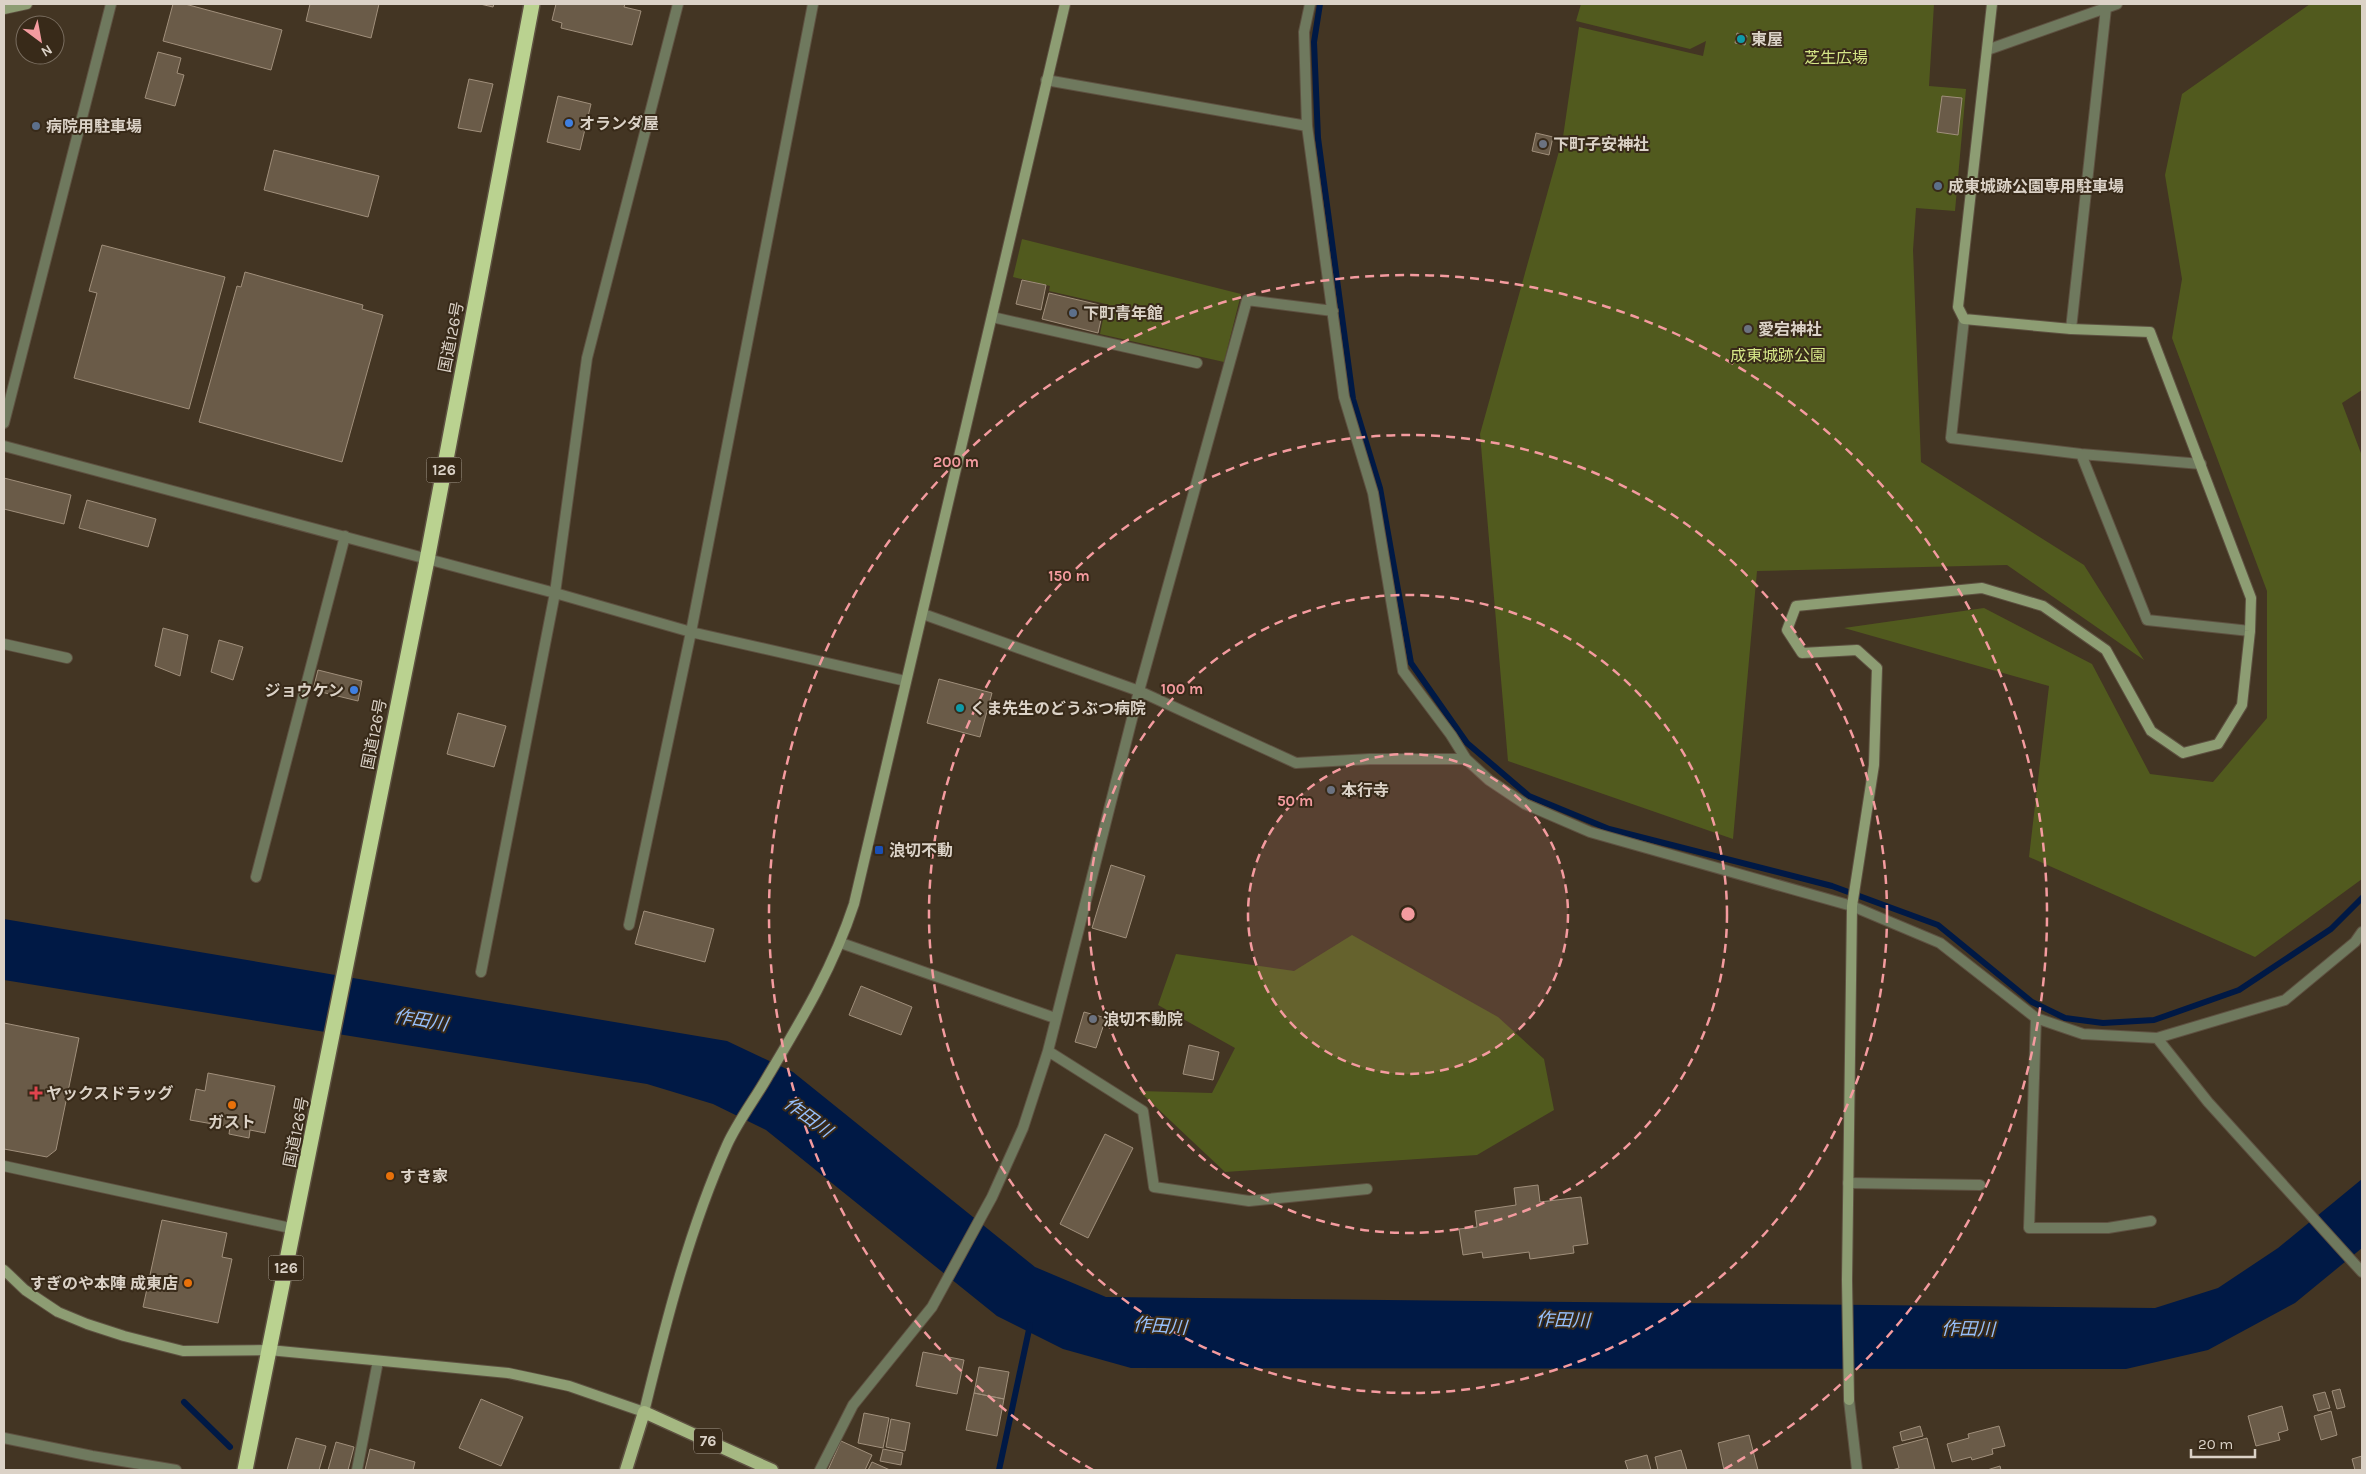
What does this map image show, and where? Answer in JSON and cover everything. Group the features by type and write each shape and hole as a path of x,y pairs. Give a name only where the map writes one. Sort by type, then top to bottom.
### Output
{"highway":[{"name":"国道126号","path":"245,1470 427,560 532,4"}],"main road":[{"path":"626,1470 644,1412"},
{"name":"76","path":"644,1412 772,1470"}],"street":[{"path":"4,8 27,4"},
{"path":"4,423 111,4"},
{"path":"481,972 555,593 587,358 678,4"},
{"path":"629,925 691,632 813,4"},
{"path":"4,1270 26,1290 58,1312 124,1336 183,1351 269,1350 508,1373 569,1386 644,1412 669,1310 700,1216 728,1144 819,989 841,943 854,904 1065,4"},
{"path":"1310,4 1304,32 1307,126 1344,397 1373,493 1403,671 1451,735 1466,759 1489,780 1526,804 1590,832 1852,903 1940,943 2036,1018 2082,1034 2157,1038 2285,1000 2355,942 2362,932"},
{"path":"1992,4 1958,307 1964,319 1950,438 2081,454 2202,464"},
{"path":"1987,50 2117,4"},
{"path":"2071,329 2106,8"},
{"path":"1046,80 1307,126"},
{"path":"820,1470 854,1405 932,1307 992,1197 1023,1128 1048,1051 1139,691 1248,300 1333,311"},
{"path":"992,317 1198,363"},
{"path":"1857,1470 1848,1400 1847,1280 1852,903 1874,765 1877,668 1857,650 1802,653 1787,630 1796,606 1982,588 2043,606 2106,650 2151,731 2183,753 2218,744 2242,705 2250,631 2251,598 2202,464 2150,332 2071,329 1964,319"},
{"path":"4,446 345,536 691,632 906,682"},
{"path":"2081,454 2147,620 2250,631"},
{"path":"256,877 345,536"},
{"path":"923,614 1139,691 1296,763 1370,759 1466,759"},
{"path":"4,644 67,658"},
{"path":"841,943 1055,1018"},
{"path":"2036,1018 2029,1228 2108,1228 2151,1221"},
{"path":"2157,1038 2208,1102 2362,1272"},
{"path":"1048,1051 1143,1111 1154,1186 1249,1201 1367,1189"},
{"path":"4,1166 294,1229"},
{"path":"1848,1183 1980,1185"},
{"path":"357,1470 378,1361"},
{"path":"4,1438 92,1456 176,1470"}],"green space":[{"path":"1581,4 1934,4 1929,86 1966,89 1955,211 1916,208 1913,250 1921,462 2084,565 2144,660 2007,565 1757,571 1733,839 1508,761 1480,434 1563,137 1579,27 1703,56 1706,41 1690,49 1576,21"},
{"path":"2310,4 2362,4 2362,390 2342,403 2362,456 2362,879 2255,957 2029,857 2049,686 1844,628 1984,608 2092,664 2150,774 2213,782 2267,718 2267,591 2172,338 2182,279 2165,175 2182,94"},
{"path":"1022,239 1241,294 1224,362 1100,334 1106,304 1049,291 1050,286 1013,277"},
{"path":"1352,935 1498,1017 1544,1059 1554,1110 1477,1155 1225,1172 1139,1091 1212,1093 1235,1048 1158,1005 1176,954 1294,971"}],"water":[{"name":"作田川","path":"4,919 727,1041 793,1072 1035,1267 1106,1297 2155,1308 2218,1288 2278,1248 2362,1179 2362,1248 2295,1303 2208,1350 2126,1369 1131,1368 1063,1349 997,1316 766,1130 713,1104 647,1084 4,980"}],"building":[{"path":"173,4 185,4 282,30 271,70 163,41"},
{"path":"310,4 379,4 371,38 306,21"},
{"path":"480,4 494,4 493,7"},
{"path":"556,4 625,4 624,7 641,11 632,45 561,28 562,23 552,20"},
{"name":"東屋","path":"1737,33 1747,36 1745,45 1735,43"},
{"path":"158,52 181,58 177,73 184,75 175,106 145,98"},
{"path":"469,79 493,84 481,132 458,128"},
{"name":"オランダ屋","path":"558,96 591,104 580,150 547,142"},
{"path":"1942,96 1962,98 1958,135 1937,132"},
{"name":"下町子安神社","path":"1536,133 1553,137 1549,155 1532,151"},
{"path":"274,150 379,176 368,217 264,190"},
{"path":"102,245 225,277 189,409 74,378 97,293 89,291"},
{"path":"245,272 363,305 362,309 383,315 342,462 199,422 237,286 241,287"},
{"path":"1022,280 1046,285 1041,310 1016,304"},
{"name":"下町青年館","path":"1049,293 1104,306 1098,333 1042,319"},
{"path":"4,478 71,495 64,524 4,509"},
{"path":"87,500 156,519 148,547 79,528"},
{"path":"163,628 188,635 180,676 155,666"},
{"path":"219,640 243,647 233,680 211,672"},
{"path":"318,670 362,681 358,701 313,690"},
{"name":"くま先生のどうぶつ病院","path":"939,679 992,693 980,737 927,723"},
{"path":"458,713 506,726 494,767 447,754"},
{"path":"1111,865 1145,876 1126,938 1092,928"},
{"path":"644,911 714,929 705,962 635,944"},
{"path":"861,986 912,1007 901,1035 849,1015"},
{"path":"1084,1012 1106,1018 1096,1048 1075,1042"},
{"name":"ヤックスドラッグ","path":"4,1023 79,1038 56,1150 47,1157 4,1149"},
{"path":"1189,1045 1219,1052 1213,1080 1183,1074"},
{"name":"ガスト","path":"208,1073 275,1086 265,1133 250,1130 249,1138 229,1134 230,1127 190,1120 196,1089 205,1091"},
{"path":"1105,1134 1133,1148 1088,1238 1060,1224"},
{"path":"1538,1185 1540,1202 1581,1197 1588,1244 1573,1246 1574,1253 1530,1259 1529,1252 1483,1258 1482,1252 1463,1255 1459,1229 1477,1227 1475,1211 1516,1205 1514,1188"},
{"name":"すぎのや本陣 成東店","path":"162,1220 227,1233 222,1257 232,1259 218,1323 143,1307"},
{"path":"923,1352 964,1360 957,1394 916,1386"},
{"path":"979,1367 1009,1372 1004,1399 974,1393"},
{"path":"2340,1389 2345,1407 2337,1409 2332,1391"},
{"path":"2325,1392 2330,1408 2318,1411 2313,1395"},
{"path":"974,1393 1004,1399 997,1436 966,1430"},
{"path":"481,1399 523,1417 501,1466 459,1448"},
{"path":"2282,1406 2288,1430 2278,1433 2280,1440 2256,1446 2248,1416"},
{"path":"2331,1411 2337,1435 2321,1440 2314,1416"},
{"path":"864,1413 889,1418 883,1448 858,1443"},
{"path":"891,1419 910,1423 905,1451 886,1447"},
{"path":"1920,1426 1923,1436 1902,1441 1900,1432"},
{"path":"1999,1426 2005,1446 1992,1449 1993,1454 1972,1460 1971,1457 1952,1462 1947,1444 1969,1438 1968,1434"},
{"path":"1749,1435 1758,1470 1724,1470 1718,1443"},
{"path":"296,1438 326,1446 319,1470 287,1470"},
{"path":"1927,1438 1935,1470 1892,1470 1899,1468 1893,1447"},
{"path":"841,1441 872,1455 865,1470 828,1470"},
{"path":"336,1442 354,1447 348,1470 328,1470"},
{"path":"370,1449 415,1462 413,1470 365,1470"},
{"path":"883,1449 903,1453 901,1465 880,1461"},
{"path":"1681,1450 1687,1470 1658,1470 1655,1457"},
{"path":"1647,1455 1651,1470 1628,1470 1625,1461"},
{"path":"2362,1456 2362,1470 2355,1470 2352,1459"},
{"path":"872,1462 890,1470 868,1470"},
{"path":"2000,1466 2001,1470 1987,1470"}],"waterway":[{"path":"1320,4 1314,42 1318,138 1353,399 1380,488 1411,663 1467,743 1529,796 1609,829 1832,886 1938,925 2032,1002 2065,1018 2103,1023 2154,1020 2239,990 2331,929 2362,898"},
{"path":"999,1470 1030,1325"},
{"path":"184,1402 230,1447"}],"place":[{"name":"東屋","path":"1741,39"},
{"name":"オランダ屋","path":"569,123"},
{"name":"病院用駐車場","path":"36,126"},
{"name":"下町子安神社","path":"1543,144"},
{"name":"成東城跡公園専用駐車場","path":"1938,186"},
{"name":"下町青年館","path":"1073,313"},
{"name":"愛宕神社","path":"1748,329"},
{"name":"ジョウケン","path":"354,690"},
{"name":"くま先生のどうぶつ病院","path":"960,708"},
{"name":"本行寺","path":"1331,790"},
{"name":"浪切不動","path":"879,850"},
{"name":"浪切不動院","path":"1093,1019"},
{"name":"ヤックスドラッグ","path":"36,1093"},
{"name":"ガスト","path":"232,1105"},
{"name":"すき家","path":"390,1176"},
{"name":"すぎのや本陣 成東店","path":"188,1283"}],"park label":[{"name":"芝生広場","path":"1836,57"},
{"name":"成東城跡公園","path":"1778,355"}]}
